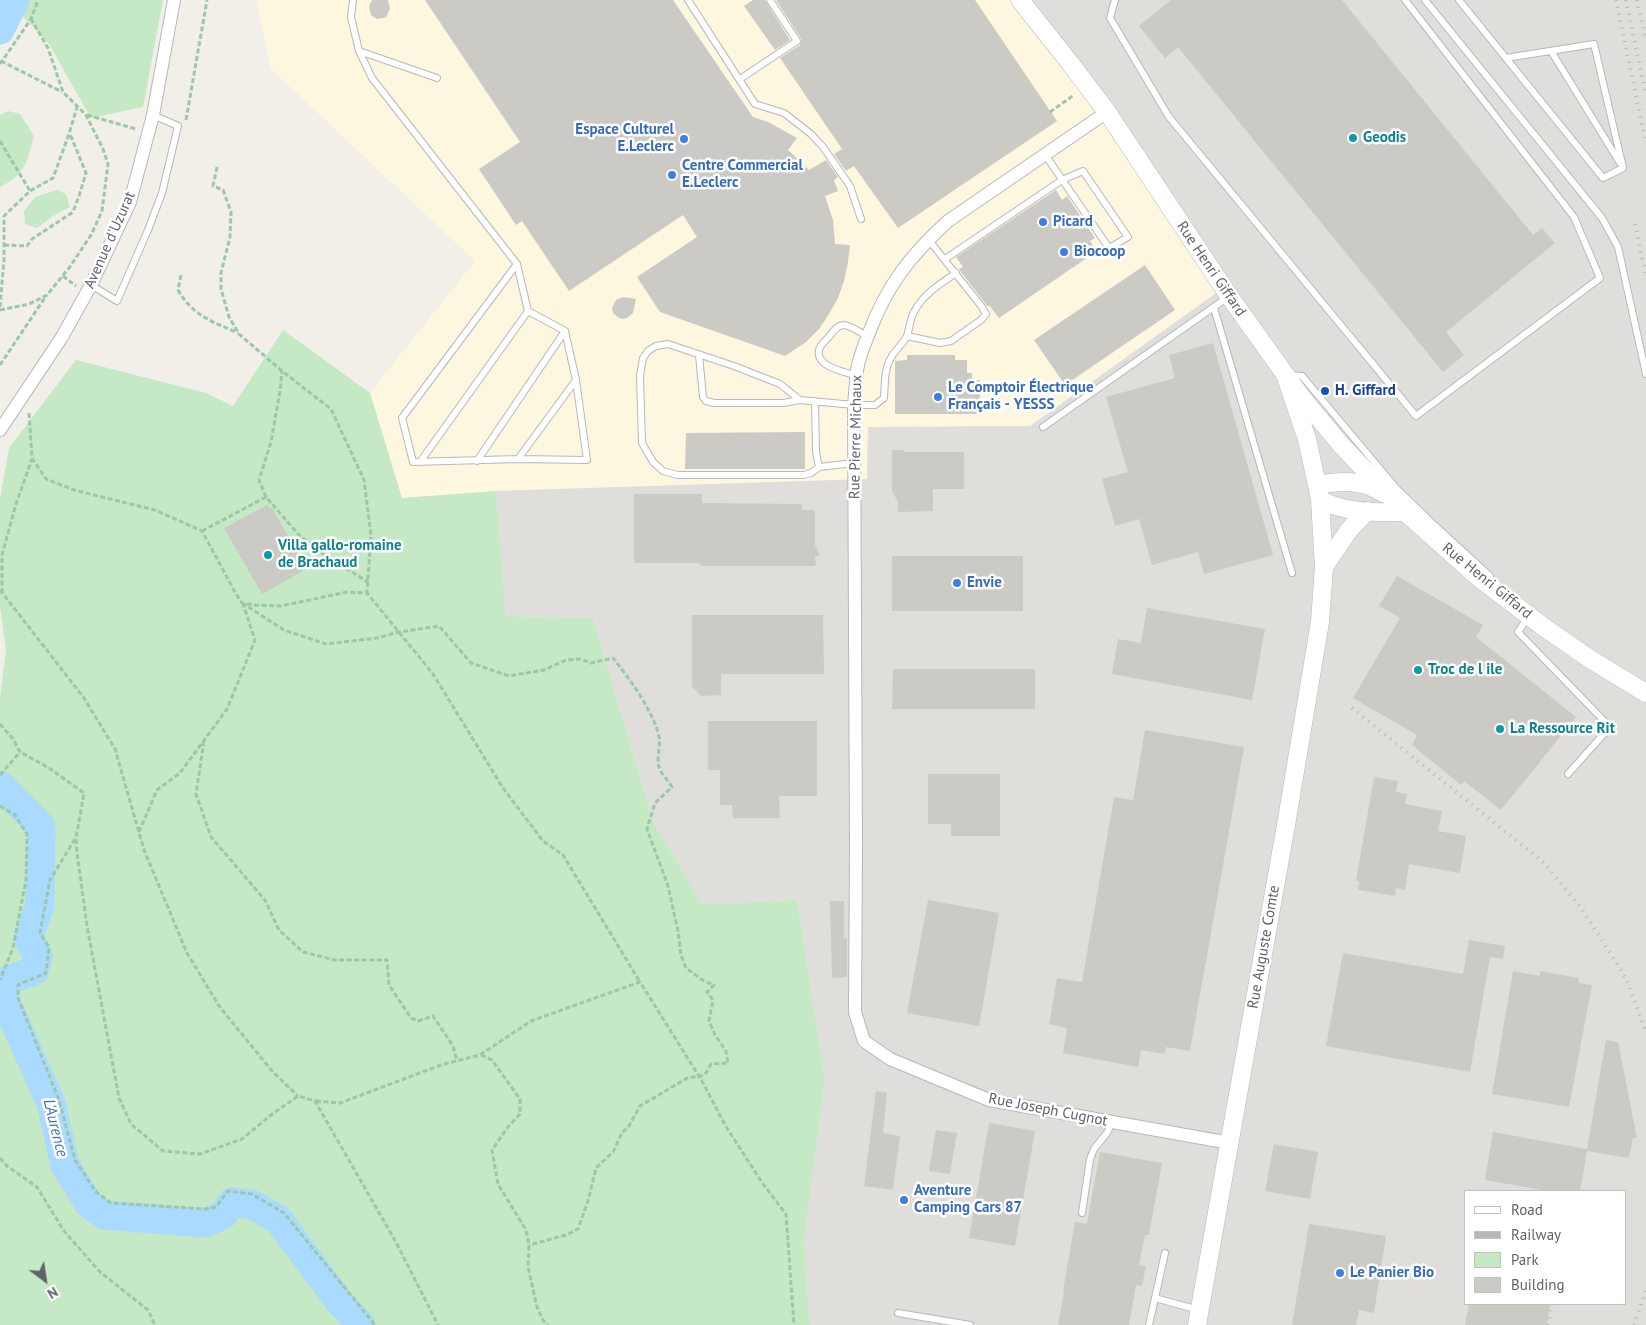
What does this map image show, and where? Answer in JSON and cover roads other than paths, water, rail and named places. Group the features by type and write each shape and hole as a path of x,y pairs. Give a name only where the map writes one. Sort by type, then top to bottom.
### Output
{"street":[{"name":"Avenue d'Uzurat","path":"0,430 62,337 91,285 130,202 153,115 174,0"},
{"name":"Rue Henri Giffard","path":"1020,0 1107,112 1229,296 1302,398 1342,446 1400,507 1478,577 1590,660 1646,693"},
{"name":"Rue Henri Giffard","path":"1033,0 1070,63"},
{"name":"Rue Pierre Michaux","path":"856,845 854,405 857,376 867,336 877,311 891,285 928,239 948,222 1107,112"},
{"name":"Rue Auguste Comte","path":"1199,1317 1320,622 1324,567 1318,492 1307,439 1285,374"},
{"path":"1318,492 1340,481 1357,482 1375,488 1400,507"},
{"path":"1318,492 1343,507 1382,513 1400,507"},
{"path":"1324,567 1349,530 1367,511"},
{"name":"Rue Joseph Cugnot","path":"856,845 855,1012 864,1041 890,1059 989,1100 1230,1143"}],"lane":[{"path":"353,0 351,17 359,51 372,78 517,264 528,311 420,462"},
{"path":"688,0 755,104 784,113 811,134 823,147 850,186 861,219"},
{"path":"740,79 797,41 770,0"},
{"path":"1116,0 1110,18 1170,117 1416,416 1600,278 1574,217 1405,0"},
{"path":"1425,0 1602,218 1618,247 1646,374"},
{"path":"1459,0 1603,178 1623,168"},
{"path":"1506,58 1594,44 1623,168"},
{"path":"359,51 437,78"},
{"path":"1551,51 1623,168"},
{"path":"91,285 117,301 162,193 178,126 153,115"},
{"path":"945,259 1062,180 1083,171 1128,237 1110,248 1062,180 1046,156"},
{"path":"907,336 940,343 951,340 981,320 986,314 928,239"},
{"path":"517,264 402,418 413,462 587,460 576,380 566,331"},
{"path":"699,354 703,396 706,401 714,403 783,403 800,400 874,405 884,398 886,369 892,356 907,336 914,312 925,296 956,273"},
{"path":"1043,427 1229,296"},
{"path":"1214,308 1292,573"},
{"path":"528,311 566,331"},
{"path":"857,376 834,369 825,364 818,351 836,328 841,325 867,336"},
{"path":"476,461 566,331"},
{"path":"800,400 780,384 668,344 656,346 648,351 643,358 640,376 642,443 653,462 663,471 678,475 804,475 811,473 819,466 854,463"},
{"path":"1285,374 1302,376 1396,488 1494,580"},
{"path":"518,460 576,380"},
{"path":"815,402 816,452 819,466"},
{"path":"1501,585 1543,621 1545,628"},
{"path":"1529,616 1518,632 1610,727 1568,774"},
{"path":"1082,1213 1090,1158 1112,1122"},
{"path":"1149,1325 1165,1253"},
{"path":"1155,1298 1199,1317"},
{"path":"898,1313 970,1325"}],"waterway":[{"name":"L'Aurence","path":"0,30 15,0"},
{"name":"L'Aurence","path":"0,785 41,827 40,905 28,938 38,956 34,971 8,980 4,998 51,1103 65,1165 89,1204 104,1215 205,1223 223,1215 232,1202 251,1204 278,1219 339,1301 361,1325"}],"railway":[{"path":"1616,0 1646,144"},
{"path":"1626,0 1646,95"},
{"path":"1637,0 1646,40"},
{"path":"1635,224 1646,277"},
{"path":"1352,708 1543,862 1582,909 1626,978 1646,1032"},
{"path":"1634,1325 1646,1290"},
{"path":"1548,1325 1552,1305"}],"place":[{"name":"Geodis","path":"1353,138"},
{"name":"Espace Culturel E.Leclerc","path":"684,139"},
{"name":"Centre Commercial E.Leclerc","path":"672,175"},
{"name":"Picard","path":"1043,222"},
{"name":"Biocoop","path":"1064,252"},
{"name":"H. Giffard","path":"1325,391"},
{"name":"Le Comptoir Électrique Français - YESSS","path":"938,397"},
{"name":"Villa gallo-romaine de Brachaud","path":"268,555"},
{"name":"Envie","path":"957,583"},
{"name":"Troc de l ile","path":"1418,670"},
{"name":"La Ressource Rit","path":"1500,729"},
{"name":"Aventure Camping Cars 87","path":"904,1200"},
{"name":"Le Panier Bio","path":"1340,1273"}]}
